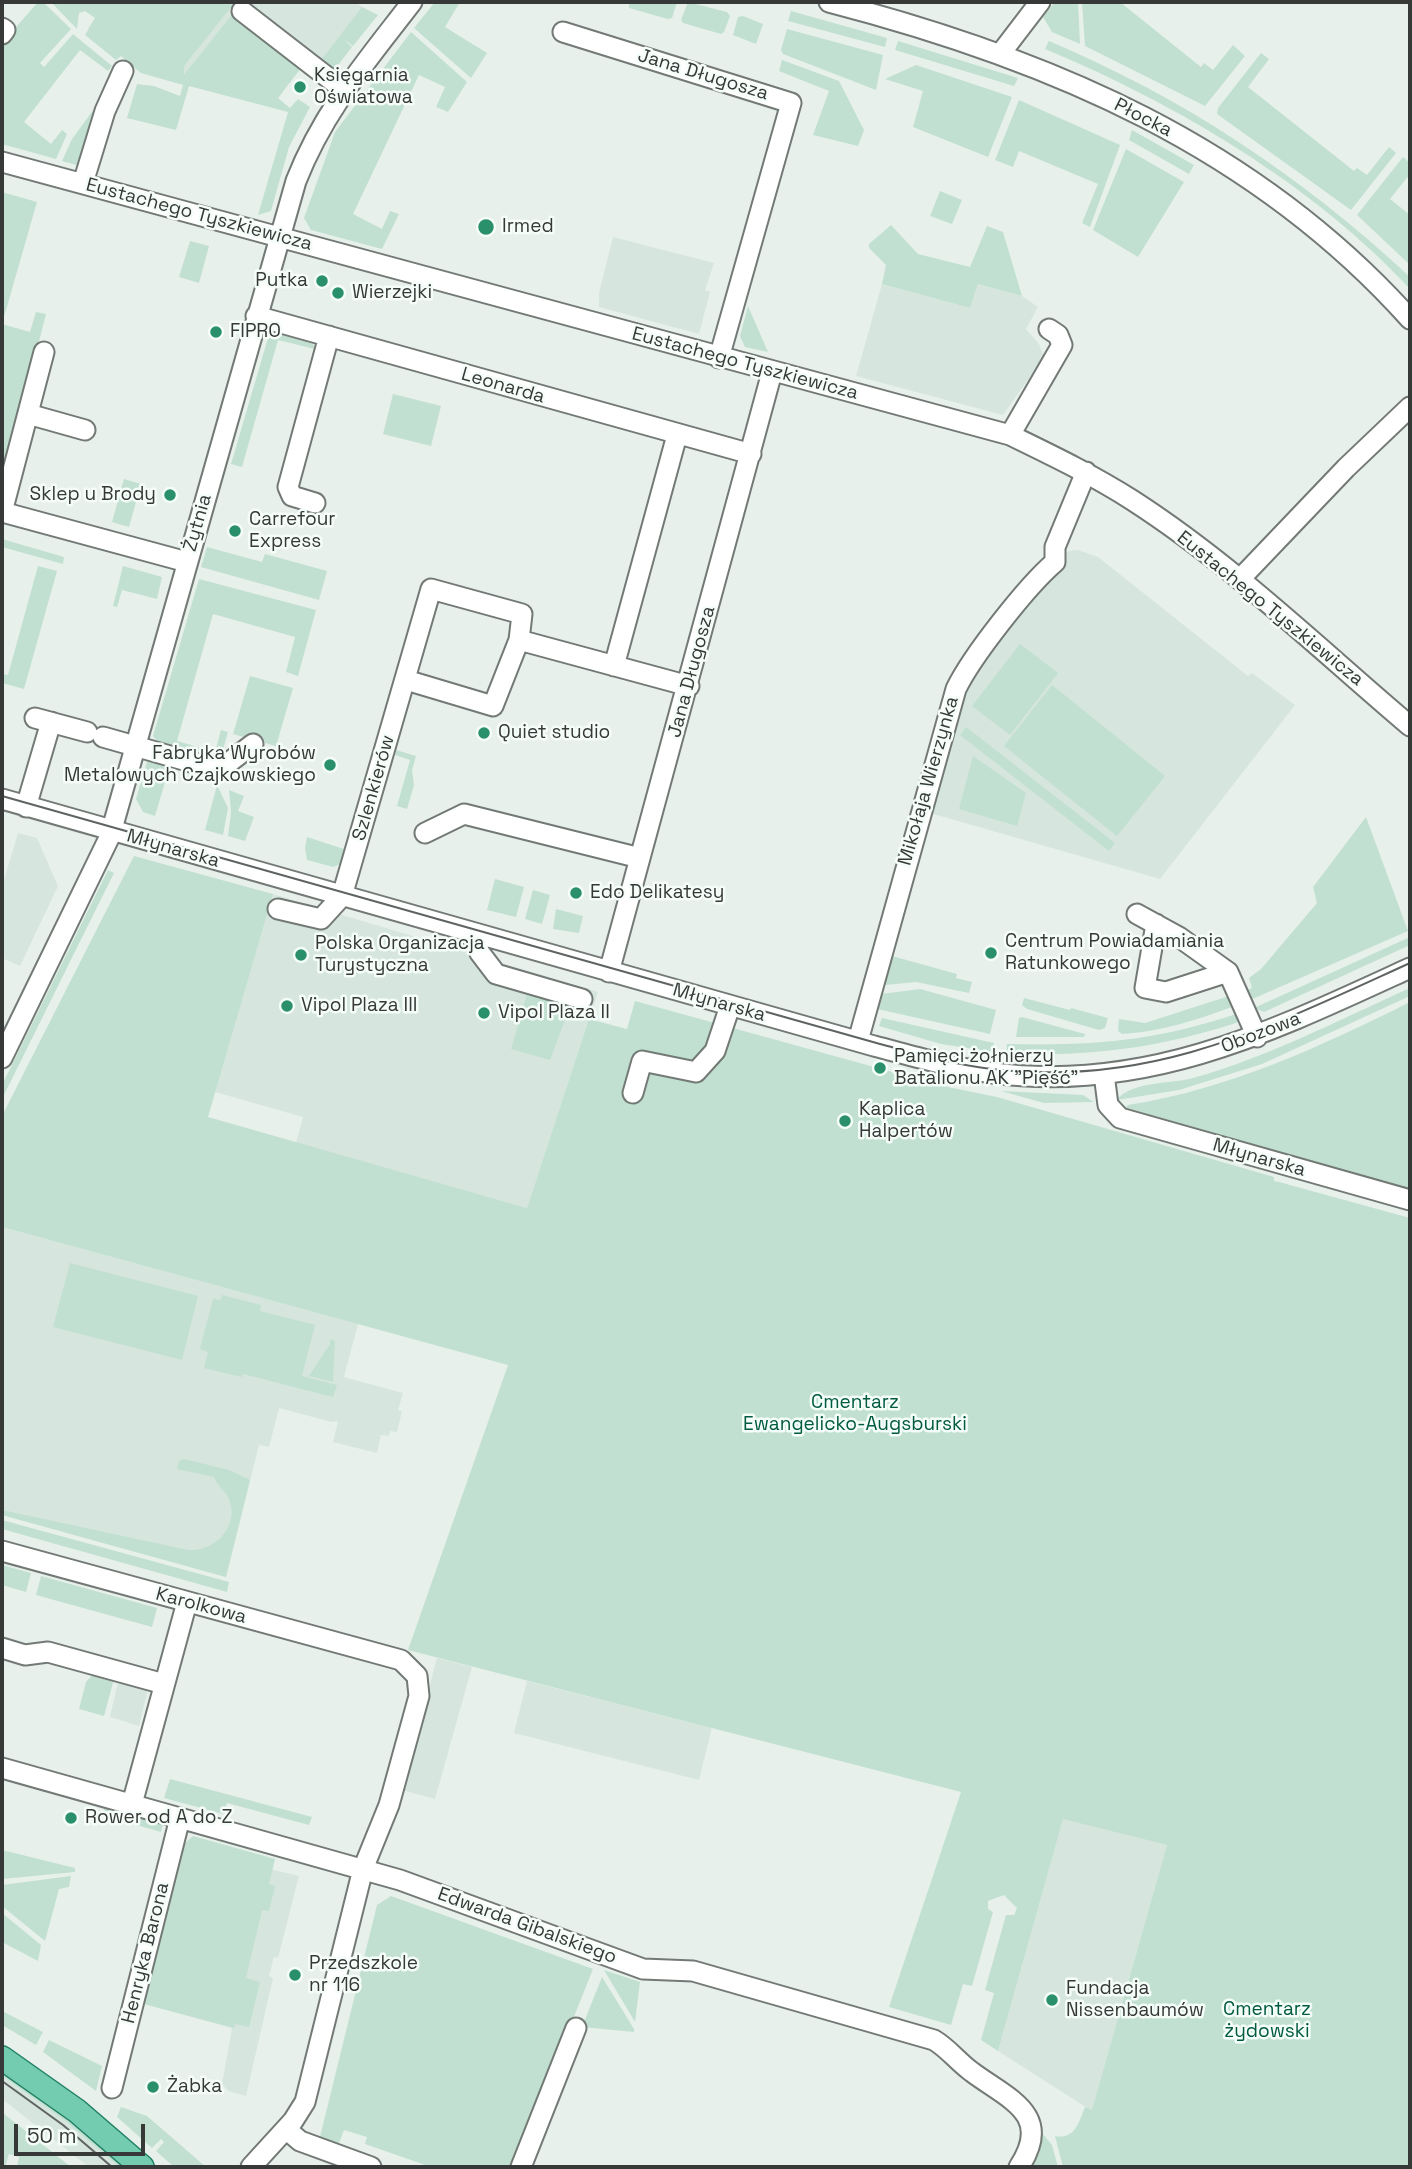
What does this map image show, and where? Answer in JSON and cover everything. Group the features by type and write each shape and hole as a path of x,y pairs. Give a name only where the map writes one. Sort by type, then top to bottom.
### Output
{"main road":[{"path":"2,2058 77,2111 142,2167"}],"street":[{"name":"Płocka","path":"829,2 1001,53 1117,104 1206,151 1291,206 1410,319"},
{"path":"1001,53 1040,2"},
{"name":"Żytnia","path":"2,1058 111,832 256,316 311,144 344,90 409,3"},
{"path":"242,11 344,90"},
{"path":"2,28 5,30 2,34"},
{"name":"Jana Długosza","path":"563,32 791,103 719,358"},
{"path":"83,183 105,111 123,71"},
{"name":"Eustachego Tyszkiewicza","path":"2,162 280,235 719,358 1010,435 1086,472 1133,500 1240,579 1410,726"},
{"name":"Leonarda","path":"256,316 751,454"},
{"path":"1010,435 1062,345 1058,335 1049,329"},
{"path":"315,503 292,496 288,486 329,336"},
{"path":"44,352 2,512 187,562"},
{"name":"Jana Długosza","path":"609,972 689,686 772,372"},
{"path":"1240,579 1346,468 1410,407"},
{"path":"28,414 85,430"},
{"path":"614,666 677,435"},
{"name":"Mikołaja Wierzynka","path":"858,1041 956,690 967,669 1039,575 1055,562 1055,547 1086,472"},
{"name":"Szlenkierów","path":"342,896 431,589 522,614 519,640"},
{"path":"406,680 493,706 519,640 689,686"},
{"path":"26,807 43,720 219,770 253,744"},
{"name":"Młynarska","path":"2,799 111,832 858,1041 992,1073 1060,1077 1104,1074 1108,1105 1120,1118 1410,1200"},
{"path":"425,834 464,814 640,859"},
{"path":"278,909 321,919 342,896"},
{"path":"1137,914 1228,972 1257,1037"},
{"path":"1156,924 1145,988 1166,992 1228,972"},
{"path":"471,933 495,974 582,999"},
{"name":"Obozowa","path":"1104,1074 1190,1058 1257,1037 1410,968"},
{"path":"633,1093 642,1061 696,1072 715,1051 730,1006"},
{"name":"Karolkowa","path":"2,1551 401,1660 417,1675 419,1696 389,1805 363,1869"},
{"path":"132,1804 187,1602"},
{"path":"2,1648 25,1655 48,1652 164,1684"},
{"name":"Edwarda Gibalskiego","path":"2,1768 363,1869 643,1969 693,1971 934,2040 973,2073 1012,2098 1029,2118 1032,2133 1030,2147 1018,2167"},
{"name":"Henryka Barona","path":"112,2088 180,1818"},
{"path":"251,2167 286,2129 305,2102 363,1869"},
{"path":"522,2167 576,2028"},
{"path":"286,2129 300,2141 372,2167"}],"shaded area":[{"path":"108,2 355,2 366,10 317,75 303,65 278,98 141,73 88,28"},
{"path":"613,237 714,263 705,290 710,292 699,334 599,307 599,293"},
{"path":"882,284 970,308 978,284 1022,296 1038,307 1026,329 1039,344 1044,357 1003,415 856,376"},
{"path":"1078,550 1098,557 1248,676 1252,673 1295,705 1160,879 930,813 960,707 982,666 1068,551"},
{"path":"18,833 37,838 58,886 20,966 2,958 2,887"},
{"path":"273,894 598,992 527,1208 296,1143 303,1117 215,1092"},
{"path":"2,1227 358,1324 344,1377 403,1393 398,1410 402,1411 397,1432 390,1431 389,1436 381,1435 377,1453 333,1442 338,1421 332,1422 279,1408 269,1447 259,1445 226,1577 2,1515"},
{"path":"437,1658 472,1667 435,1799 402,1790"},
{"path":"119,1677 149,1684 139,1726 110,1717"},
{"path":"527,1681 712,1728 699,1780 514,1733"},
{"path":"1063,1818 1167,1845 1092,2111 998,2051"},
{"path":"183,1848 299,1876 278,1958 274,1957 269,1976 273,1978 246,2096 228,2091 222,2084 232,2028 144,2004"},
{"path":"2,2076 64,2120 119,2167 89,2167 2,2099"}],"green space":[{"path":"38,2 43,2 71,29 40,63 44,67 73,34 112,66 108,71 80,50 24,122 51,144 62,130 67,134 56,159 2,144 2,43"},
{"path":"51,2 235,2 184,66 184,75 234,12 304,64 278,98 290,108 298,99 310,107 289,147 271,211 258,215 288,112 189,86 176,130 127,118 137,84 154,86 180,96 183,85 141,73 121,56 116,60 85,35 95,18 85,11 79,13 77,29"},
{"path":"435,2 460,2 445,27 487,53 471,78 414,28"},
{"path":"629,2 677,2 672,18 668,19 629,8"},
{"path":"688,2 727,12 730,16 724,32 721,34 683,23 681,20"},
{"path":"1055,2 1078,2 1080,44 1052,32 1043,17"},
{"path":"1082,2 1120,2 1201,67 1204,63 1213,70 1233,45 1245,56 1205,106 1085,46"},
{"path":"362,7 378,15 353,46 344,39 352,47 332,73 274,29 277,25 322,59"},
{"path":"791,11 887,38 885,47 788,21"},
{"path":"743,16 763,24 756,44 733,35 738,17"},
{"path":"787,29 883,55 876,90 783,54 781,50"},
{"path":"411,32 467,82 448,112 436,107 445,87 419,75 353,214 382,229 390,211 399,214 382,249 311,230 304,218 335,132"},
{"path":"898,41 1018,78 1014,86 895,50"},
{"path":"1049,41 1099,63 1194,114 1284,173 1369,240 1410,277 1410,289 1331,215 1287,182 1192,121 1045,49"},
{"path":"1261,53 1269,59 1248,87 1354,171 1357,168 1367,175 1389,147 1396,153 1351,210 1217,114 1218,108"},
{"path":"782,60 839,81 864,130 858,146 813,135 829,91 779,71"},
{"path":"916,65 1012,97 988,157 913,127 923,91 885,79"},
{"path":"102,98 84,167 62,161 72,139"},
{"path":"1019,100 1120,145 1090,227 1082,223 1098,184 1019,151 1013,167 995,160"},
{"path":"1132,130 1194,165 1189,174 1129,140"},
{"path":"1126,149 1184,182 1138,257 1093,230"},
{"path":"1403,157 1410,163 1410,174 1390,199 1410,215 1410,265 1357,215"},
{"path":"940,191 962,200 952,224 930,216"},
{"path":"2,192 37,202 2,324"},
{"path":"891,225 918,254 970,267 987,226 1003,232 1022,296 978,284 970,308 882,284 886,265 869,248 869,244"},
{"path":"190,241 209,246 199,283 179,277"},
{"path":"748,306 768,352 745,347 740,336"},
{"path":"36,312 46,314 2,487 2,324 30,332"},
{"path":"275,333 313,344 315,349 278,340 242,467 231,464 268,338"},
{"path":"393,394 441,406 431,446 383,434"},
{"path":"124,479 141,484 129,527 112,522"},
{"path":"2,539 64,557 63,564 2,547"},
{"path":"207,547 262,562 265,554 327,571 319,600 201,567"},
{"path":"38,566 57,571 24,689 2,683 2,674 8,675"},
{"path":"123,566 162,577 157,599 122,590 117,607 113,606"},
{"path":"199,579 316,610 298,676 286,672 295,637 213,614 177,741 215,752 221,730 228,732 222,753 215,758 157,741 153,736"},
{"path":"1020,644 1058,673 1010,735 972,706"},
{"path":"250,676 293,688 276,746 233,734"},
{"path":"1052,685 1165,776 1117,836 1004,746"},
{"path":"966,727 1115,843 1109,851 960,735"},
{"path":"396,750 416,756 412,770 414,785 407,809 397,806 410,760 395,755"},
{"path":"973,756 1026,793 1017,826 959,809"},
{"path":"155,760 170,765 155,816 143,812 136,799 147,762"},
{"path":"217,785 228,808 223,835 205,830"},
{"path":"229,790 244,796 238,811 254,817 245,841 228,836 231,812"},
{"path":"1366,817 1408,931 1250,1000 1247,990 1252,988 1249,978 1261,969 1317,903 1313,887"},
{"path":"307,837 350,851 347,861 333,867 307,860"},
{"name":"Cmentarz Ewangelicko-Augsburski","path":"134,856 273,894 208,1117 527,1208 589,1019 627,1029 635,1001 943,1086 997,1097 1274,1177 1274,1181 1410,1218 1410,2167 1063,2167 1055,2136 1062,2137 1072,2133 1085,2107 1092,2110 1167,1845 1063,1819 998,2051 981,2040 994,1993 985,1990 1006,1915 1014,1915 1017,1908 1004,1895 988,1901 988,1909 993,1912 972,1986 963,1984 951,2025 889,2007 961,1792 408,1650 508,1365 2,1227 2,1116"},
{"path":"108,870 114,873 2,1099 2,1085"},
{"path":"495,879 524,887 516,917 487,910"},
{"path":"533,890 550,895 542,924 525,919"},
{"path":"556,909 583,916 579,933 553,929"},
{"path":"1410,937 1410,945 1264,1012 1254,1008"},
{"path":"892,956 957,974 956,978 972,982 969,993 916,982 885,985"},
{"path":"1410,988 1410,996 1262,1064 1179,1090 1117,1100 1123,1094 1141,1086 1193,1078 1249,1060"},
{"path":"920,989 996,1010 990,1034 877,1009 881,994"},
{"path":"527,994 566,1005 568,1011 562,1009 559,1018 565,1020 550,1060 511,1049"},
{"path":"1229,996 1232,1007 1191,1021 1136,1033 1122,1034 1118,1031 1119,1019 1145,1023"},
{"path":"1024,998 1108,1018 1105,1028 1099,1030 1027,1009 1022,1005"},
{"path":"1410,1002 1410,1192 1123,1110 1128,1105 1202,1088 1273,1064"},
{"path":"1239,1013 1241,1017 1236,1023 1150,1045 1067,1054 1006,1054 1007,1044 1069,1044 1124,1040 1180,1030"},
{"path":"882,1018 994,1043 993,1052 941,1044 879,1026"},
{"path":"1019,1018 1085,1034 1084,1037 1016,1037"},
{"path":"1001,1091 1083,1095 1094,1102 1044,1103"},
{"path":"70,1263 198,1296 182,1360 53,1327"},
{"path":"222,1295 261,1305 260,1311 315,1325 302,1376 337,1385 333,1397 243,1374 242,1377 204,1368 208,1352 200,1349 213,1299 221,1300"},
{"path":"330,1339 335,1341 333,1382 309,1376 330,1344"},
{"path":"184,1459 229,1470 250,1480 226,1577 2,1515 2,1510 188,1550 207,1547 216,1542 228,1528 232,1509 229,1499 214,1477 177,1469 179,1461"},
{"path":"2,1520 229,1582 227,1592 2,1529"},
{"path":"2,1565 31,1573 26,1592 2,1585"},
{"path":"41,1576 157,1608 152,1627 36,1595"},
{"path":"94,1673 114,1679 104,1716 79,1709 86,1682"},
{"path":"170,1779 312,1817 309,1825 227,1803 223,1814 164,1798"},
{"path":"105,1807 163,1823 161,1832 102,1815"},
{"path":"193,1836 275,1859 269,1884 275,1886 269,1911 262,1910 246,1978 260,1982 249,2027 235,2024 234,2028 144,2004 184,1844"},
{"path":"2,1850 75,1868 75,1872 2,1879"},
{"path":"71,1876 69,1887 59,1889 45,1941 2,1906 2,1885"},
{"path":"391,1896 593,1969 514,2167 431,2167 365,2144 367,2137 344,2130 337,2148 319,2141 377,1905"},
{"path":"2,1913 41,1945 38,1961 2,1942"},
{"path":"604,1970 640,1982 635,2022"},
{"path":"602,1977 634,2029 634,2032 582,2027"},
{"path":"2,2011 43,2032 36,2045 2,2025"},
{"path":"49,2040 102,2066 96,2091 43,2052"},
{"path":"2,2072 66,2118 124,2167 119,2167 64,2120 2,2076"},
{"path":"121,2107 147,2116 206,2167 174,2167 156,2151 164,2142 161,2139 152,2148 117,2117"},
{"path":"3,2113 71,2167 17,2167 19,2157 9,2154 5,2167 2,2163"},
{"path":"1042,2133 1052,2145 1058,2167 1031,2167 1039,2153"}],"tram line":[{"path":"2,796 880,1044 944,1061 984,1068 1043,1072 1099,1070 1153,1062 1255,1031 1410,963"},
{"path":"2,2081 63,2125 112,2167"}],"place":[{"name":"Księgarnia Oświatowa","path":"300,87"},
{"name":"Irmed","path":"486,227"},
{"name":"Putka","path":"322,281"},
{"name":"Wierzejki","path":"338,293"},
{"name":"FIPRO","path":"216,332"},
{"name":"Sklep u Brody","path":"170,495"},
{"name":"Carrefour Express","path":"235,531"},
{"name":"Quiet studio","path":"484,733"},
{"name":"Fabryka Wyrobów Metalowych Czajkowskiego","path":"330,765"},
{"name":"Edo Delikatesy","path":"576,893"},
{"name":"Centrum Powiadamiania Ratunkowego","path":"991,953"},
{"name":"Polska Organizacja Turystyczna","path":"301,955"},
{"name":"Vipol Plaza III","path":"287,1006"},
{"name":"Vipol Plaza II","path":"484,1013"},
{"name":"Pamięci żołnierzy Batalionu AK \"Pięść\"","path":"880,1068"},
{"name":"Kaplica Halpertów","path":"845,1121"},
{"name":"Rower od A do Z","path":"71,1818"},
{"name":"Przedszkole nr 116","path":"295,1975"},
{"name":"Fundacja Nissenbaumów","path":"1052,2000"},
{"name":"Żabka","path":"153,2087"}],"park label":[{"name":"Cmentarz żydowski","path":"1267,2021"}]}
